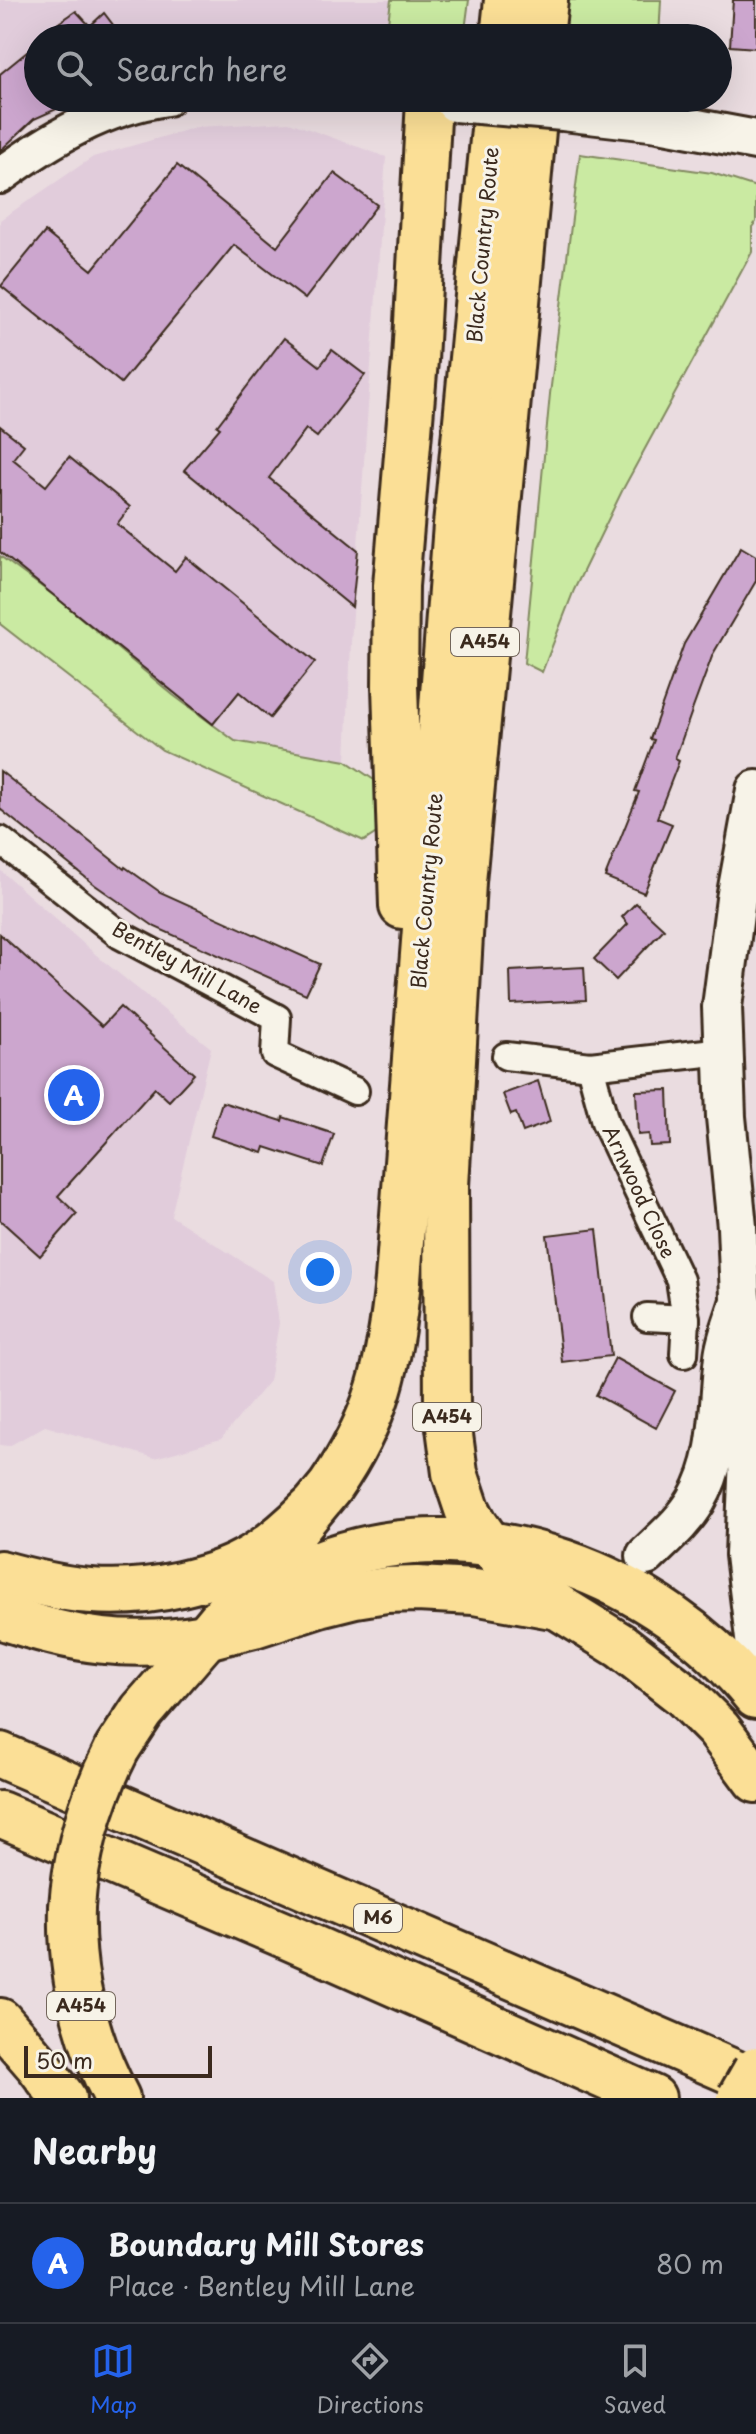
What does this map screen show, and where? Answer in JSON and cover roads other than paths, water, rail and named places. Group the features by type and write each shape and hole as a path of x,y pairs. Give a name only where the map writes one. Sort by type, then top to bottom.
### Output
{"highway":[{"path":"504,24 507,0"},
{"path":"542,24 545,0"},
{"path":"408,1124 395,686 396,586 415,360 444,112"},
{"name":"Black Country Route","path":"210,1633 345,1465 375,1404 394,1323 456,525 446,112"},
{"name":"Black Country Route","path":"548,112 463,882 446,1186 448,1433 455,1473 467,1509 489,1544 520,1578 558,1607"},
{"path":"0,1573 47,1586 82,1591 125,1593 163,1588 205,1578 246,1562 289,1531 311,1509"},
{"path":"0,1616 56,1634 120,1644 150,1644 210,1633 289,1579 333,1558 404,1543 489,1544 565,1562 626,1588 676,1620 756,1696"},
{"name":"A454","path":"117,2098 92,2044 79,1996 72,1950 75,1872 83,1831 97,1790 117,1749 142,1711 210,1633 386,1590 474,1592 558,1607 621,1646 684,1695 718,1729 756,1780"},
{"name":"M6","path":"0,1755 756,2082"},
{"path":"0,1814 653,2098"},
{"path":"0,2021 63,2098"},
{"path":"740,2098 756,2070"}],"main road":[{"path":"598,112 756,140"},
{"path":"756,790 736,899 722,1007 726,1117 737,1227 740,1297 753,1355 751,1498 746,1574 756,1647"},
{"path":"646,1556 695,1504 704,1485 716,1445 724,1355 740,1297"},
{"path":"565,1562 595,1565 624,1562 684,1544 725,1507 751,1498"}],"street":[{"path":"0,176 71,130 112,112"},
{"name":"Bentley Mill Lane","path":"0,840 120,935 277,1018 275,1054 355,1091"},
{"path":"506,1056 590,1066 723,1051"},
{"name":"Arnwood Close","path":"590,1066 605,1122 680,1280 686,1319 684,1354"},
{"path":"647,1317 686,1319"}],"place":[{"name":"Boundary Mill Stores","path":"74,1095"}]}
